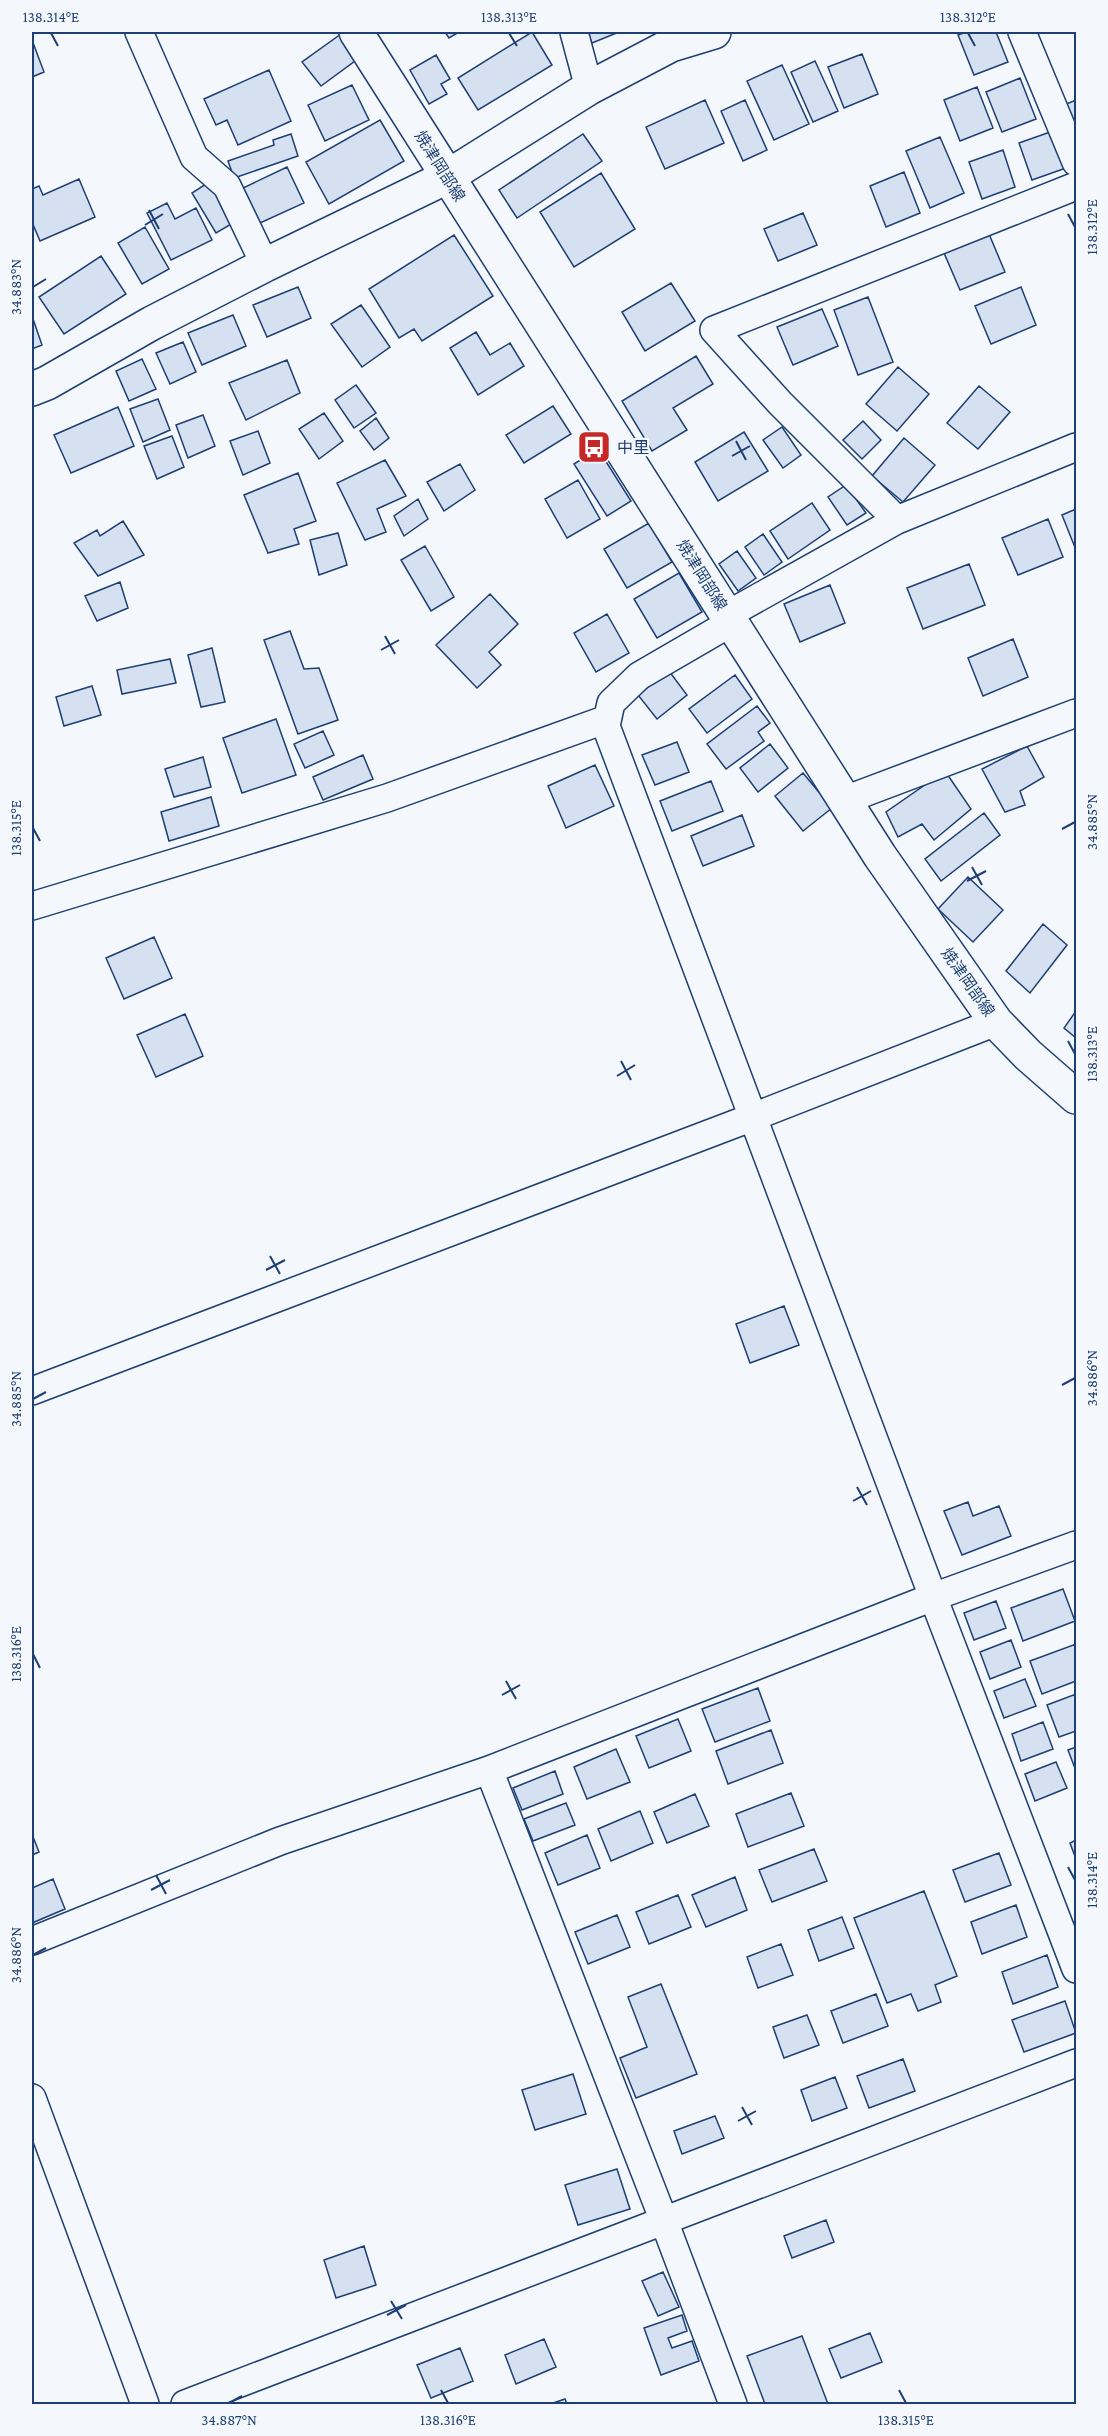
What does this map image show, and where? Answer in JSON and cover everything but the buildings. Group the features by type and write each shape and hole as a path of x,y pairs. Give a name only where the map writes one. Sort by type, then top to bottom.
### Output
{"main road":[{"name":"焼津岡部線","path":"356,32 880,856 996,1022 1071,1087"},
{"path":"32,389 47,383 152,323 447,177 590,88 671,45 714,32"}],"street":[{"path":"139,32 194,157 226,186 266,265"},
{"path":"574,32 590,88"},
{"path":"1022,32 1077,162"},
{"path":"897,520 780,403 714,330 1077,186"},
{"path":"1077,447 897,520 729,618 639,676 611,703 606,726 933,1597 1077,1969"},
{"path":"845,800 1077,713"},
{"path":"32,906 387,798 607,719"},
{"path":"32,1391 753,1117 996,1022"},
{"path":"32,1941 280,1841 489,1770 933,1597 1077,1545"},
{"path":"489,1770 733,2404"},
{"path":"185,2404 1077,2063"},
{"path":"32,2098 146,2404"}],"place":[{"name":"中里","path":"594,447"}]}
